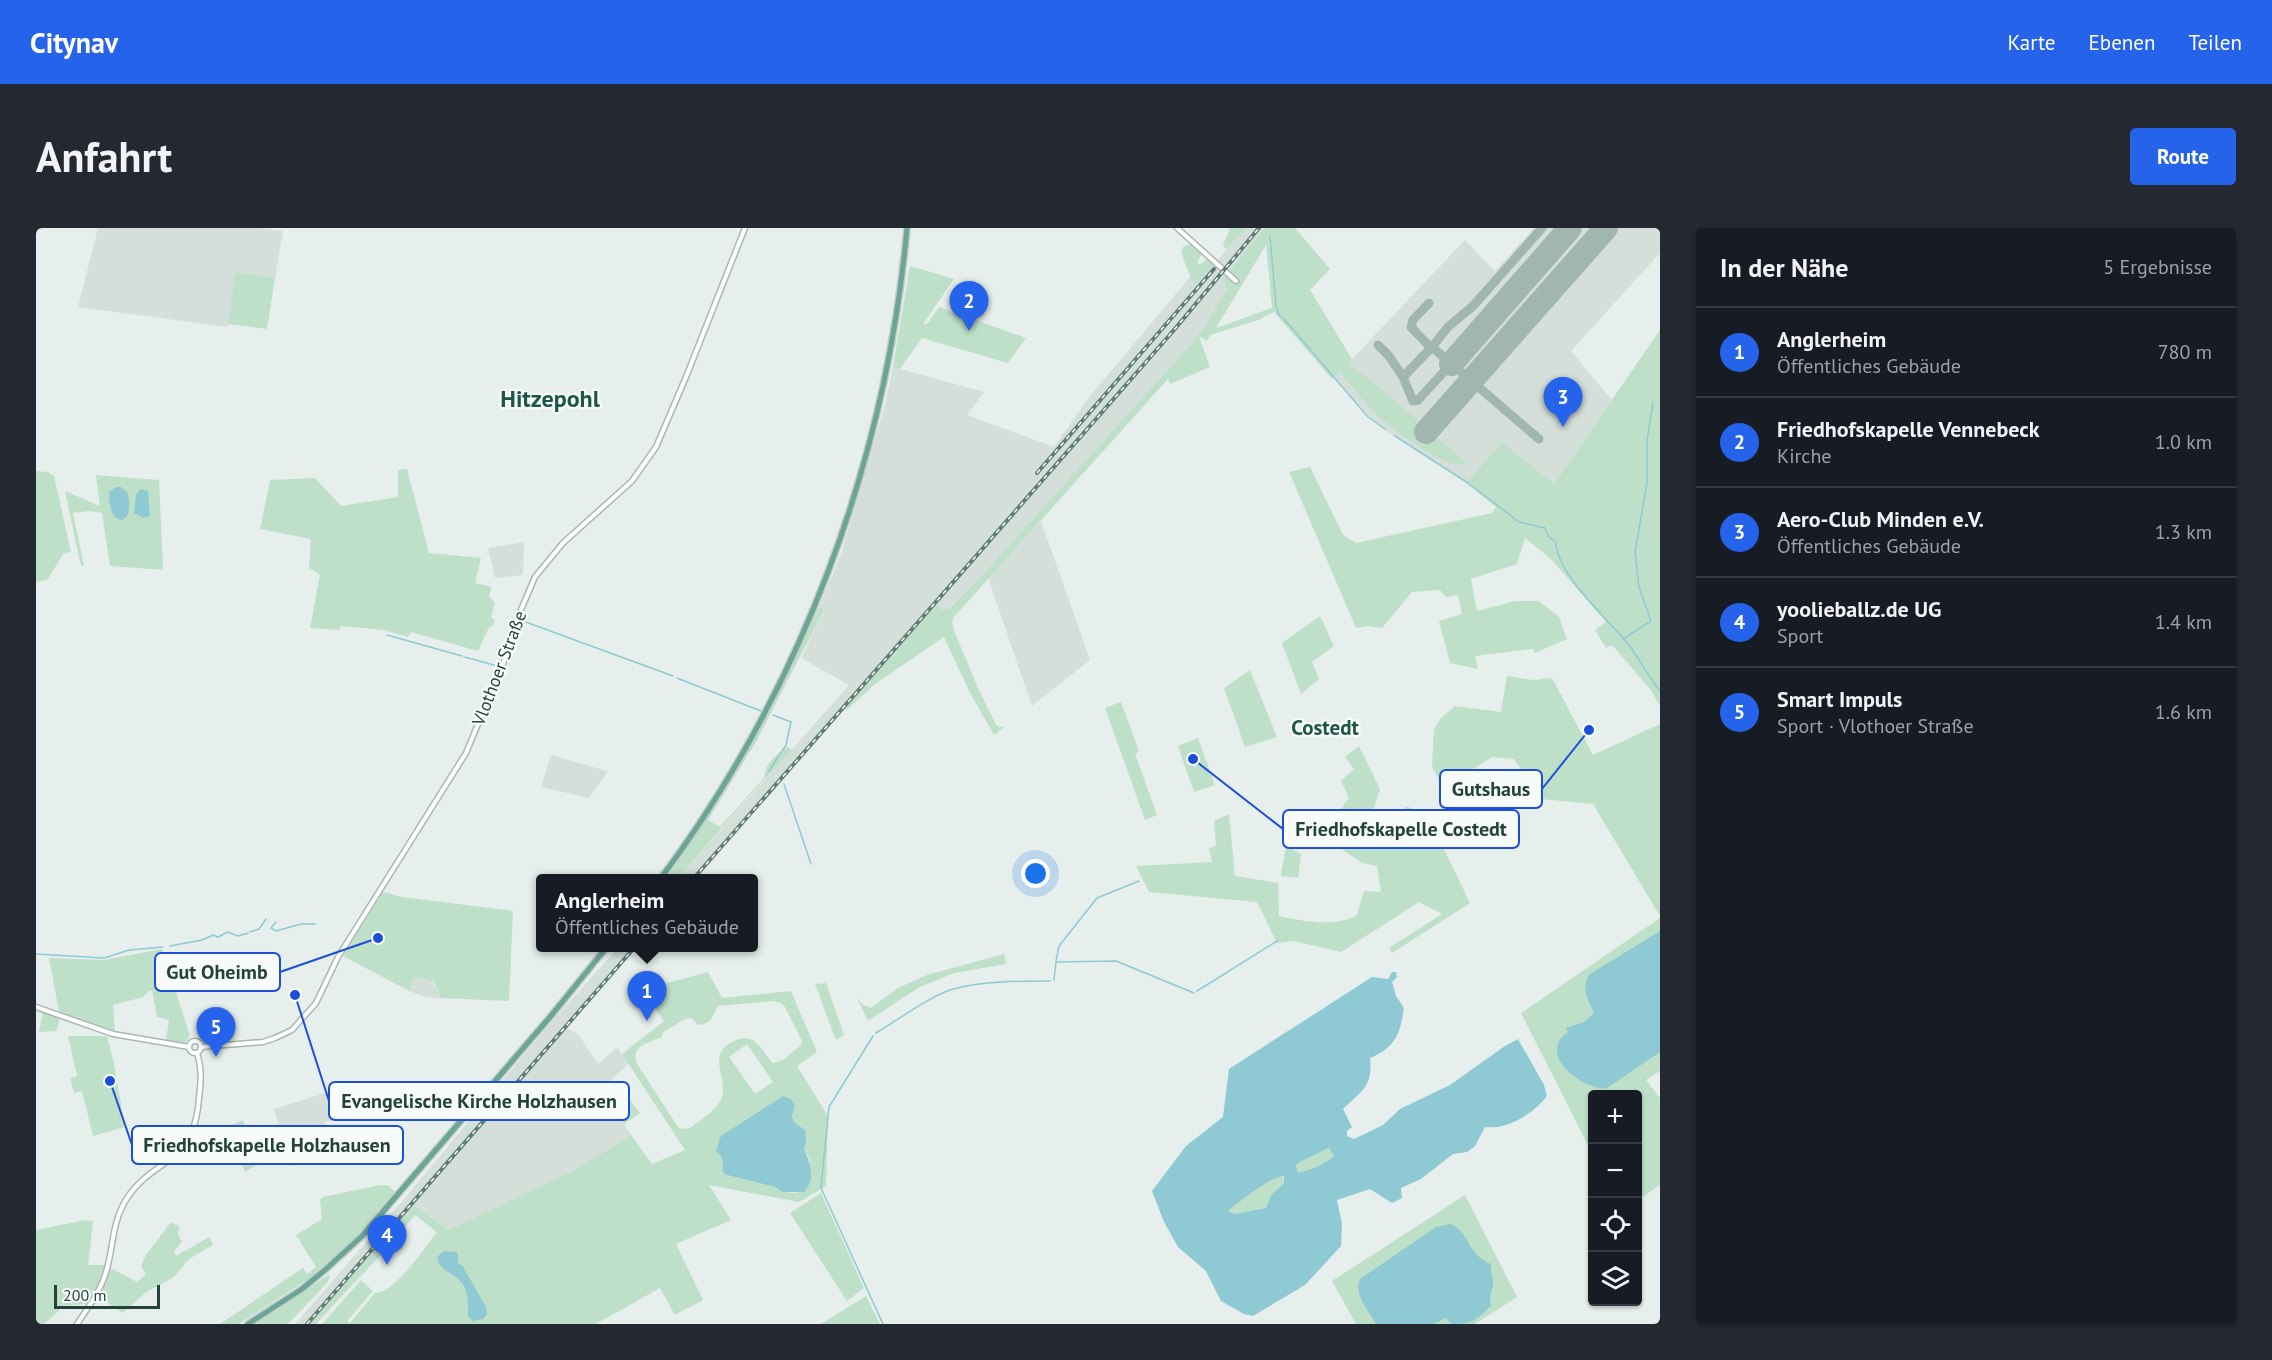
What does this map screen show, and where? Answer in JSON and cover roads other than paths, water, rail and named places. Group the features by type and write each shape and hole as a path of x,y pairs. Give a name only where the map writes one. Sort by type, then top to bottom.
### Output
{"main road":[{"path":"665,874 701,822 746,748 788,669 821,591 850,511 877,414 891,350 907,228"},
{"path":"248,1324 302,1288 362,1236 556,1010 603,952"}],"street":[{"name":"Vlothoer Straße","path":"201,1047 262,1042 275,1038 291,1030 316,1003 338,957 466,753 503,664 517,619 535,577 563,543 632,482 656,447 745,228"},
{"path":"1177,228 1236,281"},
{"path":"36,1007 113,1034 189,1047 192,1052 197,1053"},
{"path":"77,1324 106,1275 117,1218 122,1206 140,1182 178,1155 188,1140 196,1120 201,1071 197,1053 201,1047 200,1044 195,1041 189,1047"}],"water":[{"path":"116,487 121,487 128,493 129,511 123,520 113,514 110,506 109,492"},
{"path":"140,489 148,491 150,516 143,518 134,513 136,495"},
{"path":"1660,931 1660,1052 1607,1088 1598,1088 1588,1084 1567,1071 1557,1051 1559,1041 1568,1032 1566,1028 1584,1022 1594,1013 1586,993 1587,979 1590,974"},
{"path":"1392,972 1396,972 1397,977 1392,982 1396,996 1404,1008 1401,1025 1391,1044 1370,1058 1368,1082 1343,1109 1352,1127 1347,1131 1347,1136 1354,1139 1383,1125 1400,1109 1450,1085 1518,1039 1544,1085 1547,1096 1520,1119 1503,1126 1485,1127 1475,1146 1467,1152 1453,1154 1421,1179 1401,1188 1402,1198 1392,1203 1370,1189 1337,1200 1342,1224 1341,1246 1305,1285 1253,1316 1244,1314 1221,1301 1206,1271 1178,1247 1164,1222 1152,1191 1186,1146 1223,1117 1229,1069 1372,977 1388,979","holes":["1329,1148 1334,1156 1311,1169 1298,1172 1296,1166 1298,1163","1284,1176 1284,1183 1271,1195 1266,1208 1234,1214 1228,1211 1263,1185"]},
{"path":"783,1096 791,1099 795,1105 792,1117 794,1122 805,1130 804,1149 810,1165 811,1177 804,1192 782,1192 775,1187 727,1175 723,1172 722,1158 716,1150 721,1136"},
{"path":"1450,1224 1461,1232 1477,1255 1491,1264 1493,1282 1491,1306 1477,1318 1464,1323 1451,1324 1446,1318 1433,1324 1376,1324 1360,1296 1358,1285 1360,1279 1436,1227"},
{"path":"444,1251 458,1254 458,1264 462,1265 486,1307 487,1314 483,1319 473,1321 468,1316 468,1298 464,1286 438,1262 437,1257"}],"waterway":[{"path":"1270,237 1276,306 1279,315 1368,417 1385,429"},
{"path":"1623,639 1651,621 1639,587 1635,552 1647,483 1647,441 1653,402"},
{"path":"1395,436 1468,483 1519,522 1545,528 1548,536 1556,542 1558,555 1574,582 1629,645 1660,691"},
{"path":"523,621 673,676"},
{"path":"387,635 462,656"},
{"path":"465,657 497,666"},
{"path":"677,678 761,711"},
{"path":"769,771 786,745 791,722 773,715"},
{"path":"784,784 811,864"},
{"path":"1056,961 1059,946 1097,898 1139,881"},
{"path":"250,932 259,929 266,919"},
{"path":"276,922 271,928 276,931 301,924 315,924"},
{"path":"170,946 202,940 213,935 218,937 228,932 238,936 248,933"},
{"path":"1197,991 1277,941"},
{"path":"36,954 104,958 129,950 163,947"},
{"path":"1054,980 1056,962 1116,961 1194,993"},
{"path":"876,1033 924,1003 953,989 1013,981 1050,981"},
{"path":"873,1036 829,1107 821,1188 883,1324"}],"railway":[{"path":"698,874 1174,330 1259,228"},
{"path":"1037,473 1214,269"},
{"path":"307,1324 631,952"}],"place":[{"name":"Friedhofskapelle Vennebeck","path":"969,331"},
{"name":"Aero-Club Minden e.V.","path":"1563,427"},
{"name":"Gutshaus","path":"1589,730"},
{"name":"Friedhofskapelle Costedt","path":"1193,759"},
{"name":"Gut Oheimb","path":"378,938"},
{"name":"Evangelische Kirche Holzhausen","path":"295,995"},
{"name":"Anglerheim","path":"647,1021"},
{"name":"Smart Impuls","path":"216,1057"},
{"name":"Friedhofskapelle Holzhausen","path":"110,1081"},
{"name":"yoolieballz.de UG","path":"387,1265"}],"district":[{"name":"Hitzepohl","path":"550,398"},
{"name":"Costedt","path":"1325,727"}]}
